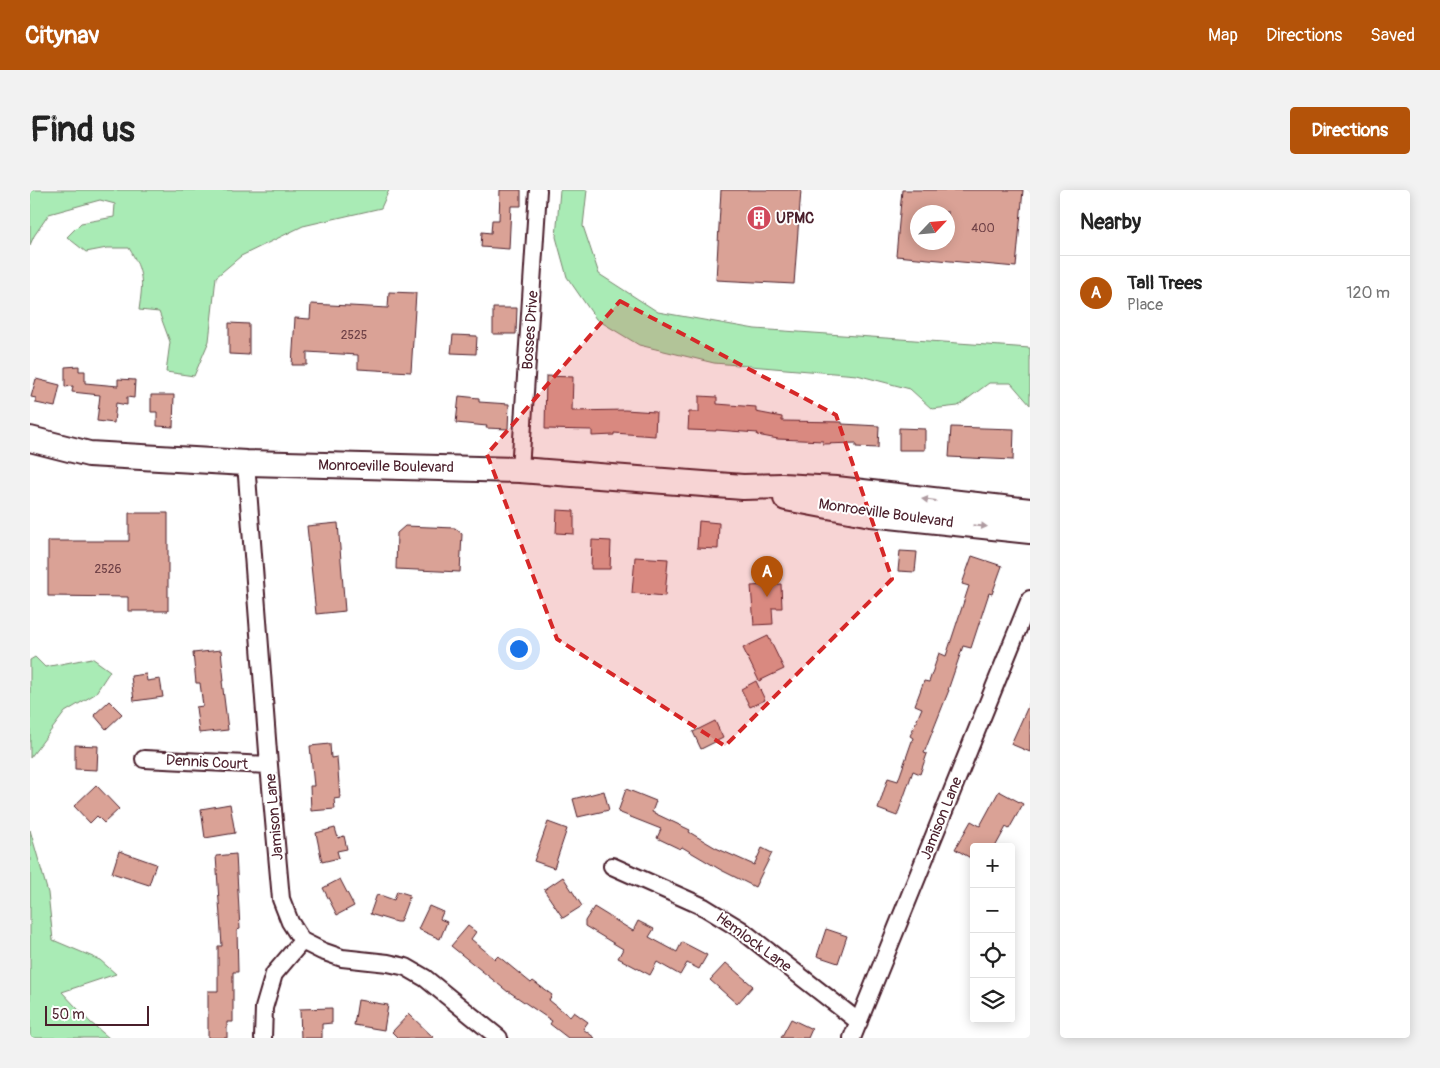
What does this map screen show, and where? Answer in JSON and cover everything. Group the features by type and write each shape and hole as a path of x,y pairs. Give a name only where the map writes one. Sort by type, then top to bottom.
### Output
{"main road":[{"name":"Monroeville Boulevard","path":"30,439 89,454 246,463 520,470 743,486 836,489 1030,511"},
{"name":"Monroeville Boulevard","path":"743,486 778,497 871,514 1030,531"}],"street":[{"name":"Bosses Drive","path":"520,470 538,190"},
{"name":"Jamison Lane","path":"246,463 281,898 290,922 302,941"},
{"name":"Jamison Lane","path":"852,1038 1030,599"},
{"name":"Dennis Court","path":"144,759 269,764"},
{"name":"Hemlock Lane","path":"612,866 704,907 740,929 859,1022"},
{"path":"263,1038 264,1008 274,974 302,941 342,958 359,961 388,962 406,967 425,978 499,1038"}],"highlighted area":[{"path":"620,301 836,415 892,579 725,746 557,639 487,454"}],"green space":[{"path":"30,190 389,190 381,208 303,226 241,256 216,277 209,341 194,376 166,372 170,342 159,312 139,310 141,292 140,271 129,248 107,248 86,252 67,237 81,223 114,217 115,204 100,200 49,214 30,245"},
{"path":"560,190 587,190 583,226 599,274 658,312 755,329 1030,348 1030,405 1011,383 989,383 958,406 932,409 910,389 857,375 714,363 639,345 596,319 567,277 556,237"},
{"path":"35,657 45,667 92,658 110,671 95,694 65,712 30,758 30,660"},
{"path":"30,830 48,893 53,940 100,960 116,974 62,992 90,1022 109,1038 30,1038"}],"building":[{"path":"500,190 521,190 521,206 511,206 509,249 481,247 482,232 491,233 492,220 499,220"},
{"name":"UPMC","path":"721,190 801,190 794,284 716,280"},
{"path":"902,190 1023,190 1016,267 896,256"},
{"path":"389,292 416,293 411,372 358,369 358,355 307,352 307,365 292,365 295,318 310,319 311,304 388,308"},
{"path":"493,308 517,308 516,334 493,334"},
{"path":"229,323 249,324 249,355 229,354"},
{"path":"453,335 477,336 476,354 451,353"},
{"path":"79,366 79,371 85,371 85,383 118,386 118,379 135,380 134,398 127,397 127,405 116,403 114,423 97,421 100,395 72,392 73,386 65,387 65,367"},
{"path":"546,376 573,377 572,411 625,410 656,412 655,436 614,433 614,435 592,436 592,430 545,429"},
{"path":"36,379 60,385 55,407 36,403 36,398 31,397"},
{"path":"151,395 174,395 173,427 157,426 157,412 151,412"},
{"path":"459,396 479,398 479,402 509,404 508,429 486,428 487,426 456,423"},
{"path":"699,396 717,397 717,404 756,407 756,412 782,417 782,421 842,422 842,424 879,426 878,448 856,447 856,443 823,444 823,441 778,439 757,435 758,433 688,430 689,412 699,412"},
{"path":"951,427 1014,429 1013,460 949,457"},
{"path":"899,428 925,429 925,450 899,450"},
{"path":"557,510 574,511 574,534 556,533"},
{"path":"129,513 168,513 168,611 128,611 128,597 48,596 48,541 129,541"},
{"path":"699,521 719,523 718,549 697,548"},
{"path":"338,523 345,611 316,614 307,526"},
{"path":"405,526 455,528 462,534 460,572 396,569 397,533"},
{"path":"592,540 611,541 610,569 591,569"},
{"path":"900,551 917,552 915,572 898,571"},
{"path":"972,556 1002,566 992,594 989,593 971,648 963,646 949,690 924,753 927,754 920,774 913,771 897,816 878,809 888,778 898,781 913,738 910,736 922,708 915,705 924,681 929,682 939,653 946,656 969,586 962,584"},
{"path":"635,557 668,559 665,596 632,593"},
{"path":"781,584 782,608 772,608 773,624 754,625 751,586"},
{"path":"768,636 784,669 759,681 743,648"},
{"path":"221,650 224,681 222,681 228,730 199,733 196,707 203,706 200,683 196,683 193,653"},
{"path":"146,674 147,681 160,679 163,697 134,701 131,676"},
{"path":"756,681 765,700 750,707 741,689"},
{"path":"109,701 122,714 106,729 94,715"},
{"path":"1030,702 1030,752 1011,744"},
{"path":"715,721 723,738 701,749 693,732"},
{"path":"330,744 331,758 337,757 340,798 334,799 335,809 311,811 310,786 314,786 310,746"},
{"path":"75,745 98,746 97,770 75,769"},
{"path":"96,785 119,809 104,823 97,816 90,823 74,806"},
{"path":"626,789 656,801 652,812 690,830 689,832 716,848 754,865 762,848 772,853 755,887 682,847 680,849 657,838 661,829 618,812"},
{"path":"604,791 609,810 578,817 573,799"},
{"path":"999,791 1023,804 1009,829 1006,827 997,843 970,843 970,858 955,849 971,821 980,826"},
{"path":"230,804 235,833 205,838 201,809"},
{"path":"548,822 567,829 554,868 534,861"},
{"path":"335,828 338,838 344,836 347,849 337,851 339,858 322,862 316,833"},
{"path":"119,851 156,864 149,885 112,873"},
{"path":"236,854 240,929 237,930 238,972 233,972 233,1022 227,1022 227,1038 208,1038 208,991 218,991 218,946 222,946 216,856"},
{"path":"563,877 582,906 563,918 544,890"},
{"path":"340,879 354,906 337,915 323,888"},
{"path":"397,891 410,895 400,922 370,914 377,894 394,900"},
{"path":"429,906 443,912 440,919 447,922 440,939 418,929"},
{"path":"594,907 633,931 638,921 654,929 649,937 677,952 682,942 707,955 699,969 687,963 680,975 657,962 650,975 618,958 623,949 585,926 585,921"},
{"path":"468,926 476,932 471,939 495,959 498,956 531,983 533,981 552,995 549,1000 570,1017 574,1012 588,1022 583,1029 595,1038 568,1038 550,1024 552,1021 508,992 451,946"},
{"path":"826,929 847,936 838,963 817,956"},
{"path":"726,963 753,986 737,1004 710,980"},
{"path":"358,1000 388,1005 384,1030 354,1025"},
{"path":"332,1008 332,1023 322,1024 322,1038 301,1038 300,1009"},
{"path":"409,1014 434,1038 398,1038 392,1032"},
{"path":"791,1019 812,1029 808,1038 781,1038"}],"place":[{"name":"UPMC","path":"759,218"},
{"name":"Tall Trees","path":"767,597"}]}
